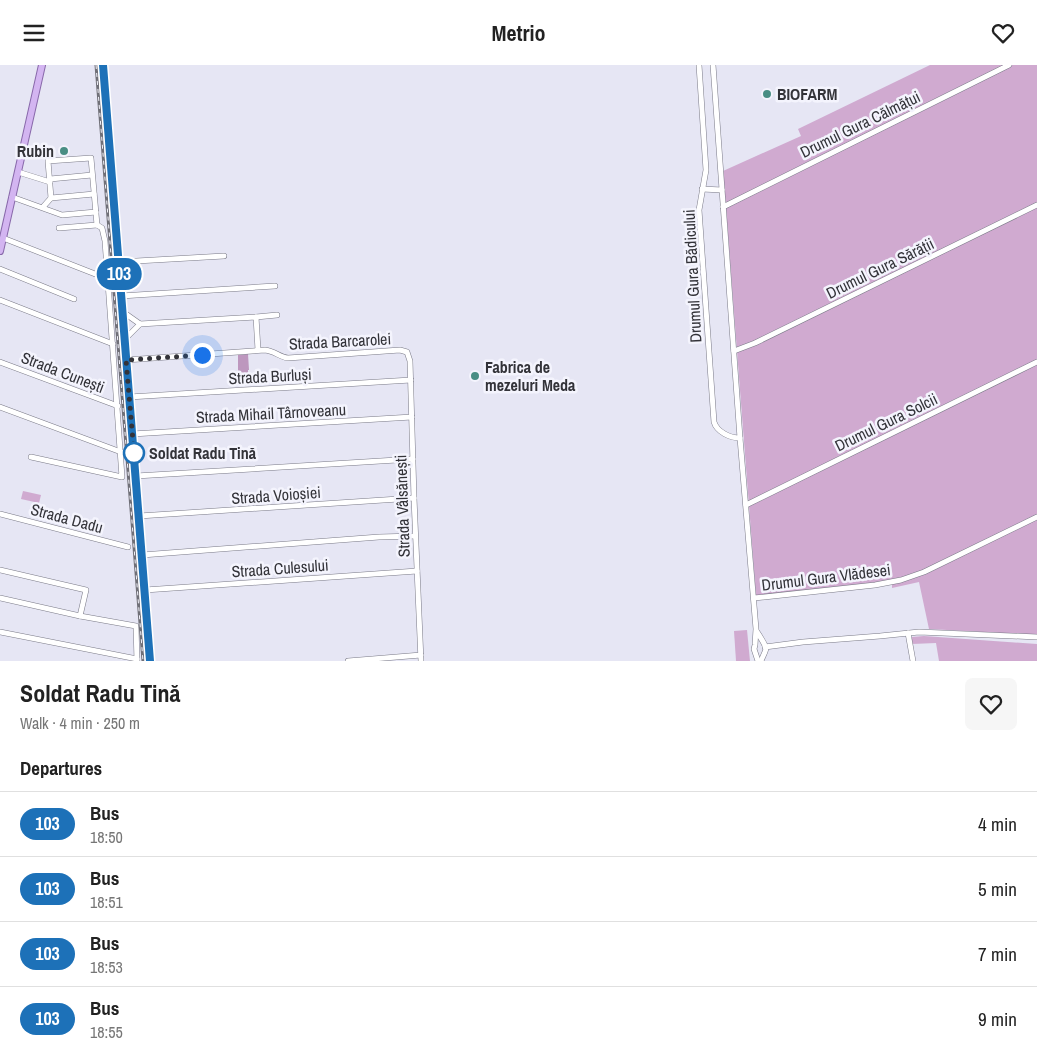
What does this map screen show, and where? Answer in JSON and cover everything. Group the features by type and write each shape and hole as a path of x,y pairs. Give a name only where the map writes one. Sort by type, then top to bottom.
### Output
{"main road":[{"path":"0,251 42,65"},
{"path":"103,65 150,661"}],"street":[{"name":"Drumul Gura Bădicului","path":"699,65 706,169 699,209 714,422 716,428 721,432 736,439 740,438"},
{"path":"713,65 740,438 754,598 756,629 756,645 754,650 759,661"},
{"name":"Drumul Gura Călmățui","path":"723,207 1009,65"},
{"path":"52,198 48,161 91,158 97,225"},
{"path":"18,173 50,181 92,175"},
{"path":"702,189 722,190"},
{"path":"43,207 52,198 94,194"},
{"path":"12,197 62,215 96,212"},
{"name":"Drumul Gura Sărății","path":"734,351 764,339 1037,205"},
{"path":"31,457 122,477 103,230 97,225 59,228"},
{"path":"3,238 108,279"},
{"path":"119,262 224,256"},
{"path":"0,269 74,299"},
{"path":"121,296 275,286"},
{"path":"0,300 113,344"},
{"path":"123,312 140,324 277,315"},
{"path":"256,317 258,350"},
{"path":"125,339 140,324"},
{"name":"Strada Barcarolei","path":"126,360 258,350 272,351 288,358 400,350 407,352"},
{"name":"Strada Vâlsănești","path":"407,352 410,361 411,380 415,536 421,658"},
{"name":"Strada Cunești","path":"0,362 118,406"},
{"name":"Drumul Gura Solcii","path":"746,505 1037,362"},
{"name":"Strada Burluși","path":"129,397 411,380"},
{"path":"0,407 121,452"},
{"name":"Strada Mihail Târnoveanu","path":"132,434 412,417"},
{"path":"136,476 413,459"},
{"name":"Strada Voioșiei","path":"139,516 414,498"},
{"name":"Strada Dadu","path":"0,514 128,547"},
{"name":"Drumul Gura Vlădesei","path":"754,598 875,585 901,580 924,572 1037,517"},
{"path":"142,555 379,537 415,536"},
{"path":"0,570 86,590 80,616"},
{"name":"Strada Culesului","path":"145,590 417,571"},
{"path":"0,598 136,626 137,660 0,631"},
{"path":"756,629 766,650 759,661"},
{"path":"756,645 758,643 764,645 937,632 1037,637"},
{"path":"908,633 913,661"},
{"path":"756,653 760,655 764,653"},
{"path":"348,661 421,658"}],"shaded area":[{"path":"930,65 1037,65 1037,635 929,629 919,582 892,588 892,584 860,589 756,596 723,171 801,136 798,129"},
{"path":"248,354 248,374 240,374 238,372 238,355"},
{"path":"23,491 41,495 39,503 21,499"},
{"path":"747,630 750,661 736,661 734,631"},
{"path":"924,636 1037,644 1037,661 939,661 936,643 912,644 912,637"}],"railway":[{"path":"96,65 143,661"}],"bus line":[{"name":"103","path":"103,65 150,661"}],"place":[{"name":"BIOFARM","path":"767,94"},
{"name":"Rubin","path":"64,151"},
{"name":"Fabrica de mezeluri Meda","path":"475,376"},
{"name":"Soldat Radu Tină","path":"134,453"}],"route":[{"path":"134,453 126,360 202,355"}]}
